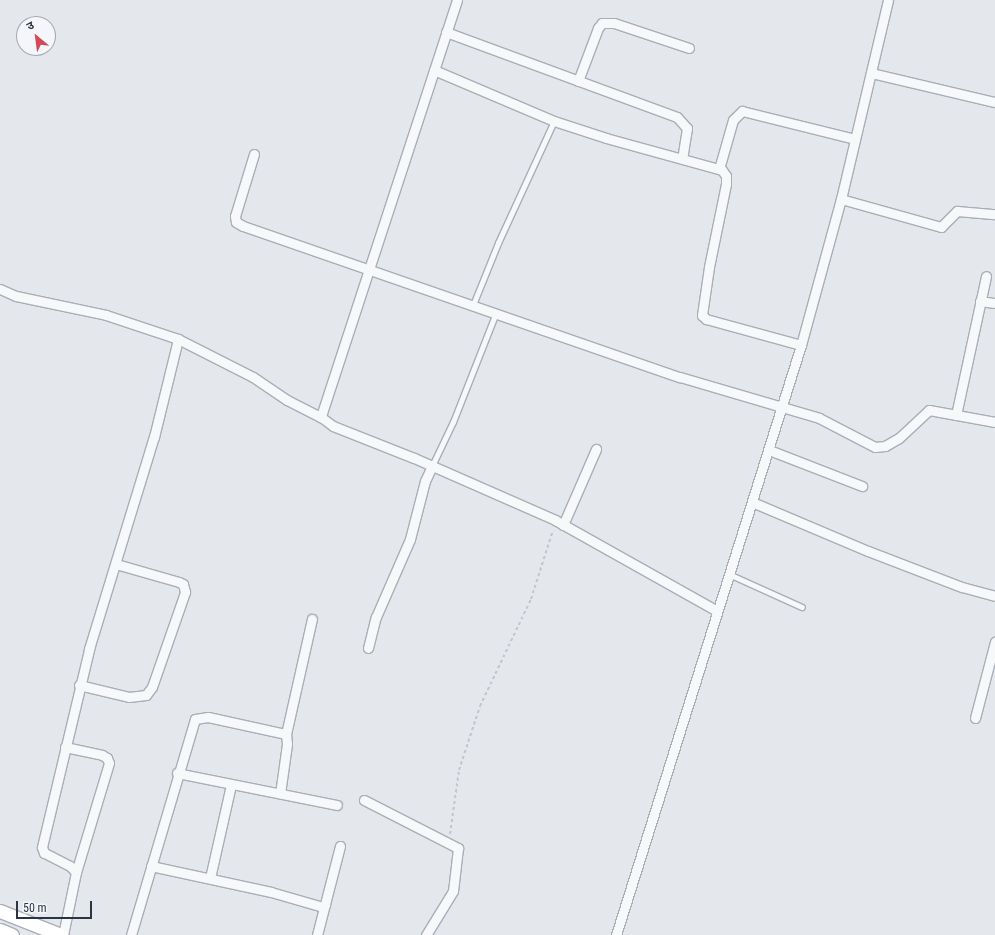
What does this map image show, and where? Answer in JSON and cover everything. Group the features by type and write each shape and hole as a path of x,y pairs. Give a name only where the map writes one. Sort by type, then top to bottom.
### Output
{"street":[{"path":"321,417 457,0"},
{"path":"616,935 801,345 841,199 888,0"},
{"path":"578,81 598,28 602,23 614,23 689,48"},
{"path":"446,32 677,117 687,128 682,159"},
{"path":"434,70 554,121 606,138 719,169 727,180 701,307 702,315 706,319 801,345"},
{"path":"871,73 995,102"},
{"path":"719,169 733,120 742,111 855,139"},
{"path":"254,154 237,207 236,222 368,270 680,377 819,418 876,447 885,446 899,438 929,410 995,422"},
{"path":"841,199 941,227 955,212 962,210 995,214"},
{"path":"956,415 986,276"},
{"path":"0,289 16,296 106,315 178,339 253,377 287,400 321,417 333,426 432,466 559,522 717,611"},
{"path":"980,300 995,303"},
{"path":"76,872 70,866 49,856 42,849 79,685 154,437 178,339"},
{"path":"559,522 596,449"},
{"path":"769,450 862,486"},
{"path":"368,648 376,618 410,539 425,481 432,466"},
{"path":"752,502 868,552 962,587 995,596"},
{"path":"79,685 129,697 146,696 152,687 185,592 179,582 116,564"},
{"path":"280,794 287,744 286,734 312,619"},
{"path":"975,718 995,642"},
{"path":"131,935 192,724 198,717 286,734"},
{"path":"0,911 62,935 76,872 109,763 107,758 102,755 65,747"},
{"path":"177,773 337,805"},
{"path":"210,878 231,785"},
{"path":"364,800 449,841 456,845 459,850 454,888 426,935"},
{"path":"317,935 340,846"},
{"path":"151,866 210,878 322,907 325,905"},
{"path":"0,930 12,935"}],"lane":[{"path":"473,305 504,231 554,121"},
{"path":"432,466 453,422 496,313"},
{"path":"729,574 802,607"}],"path":[{"path":"449,841 459,770 478,712 493,674 510,647 531,599 559,522"}]}
